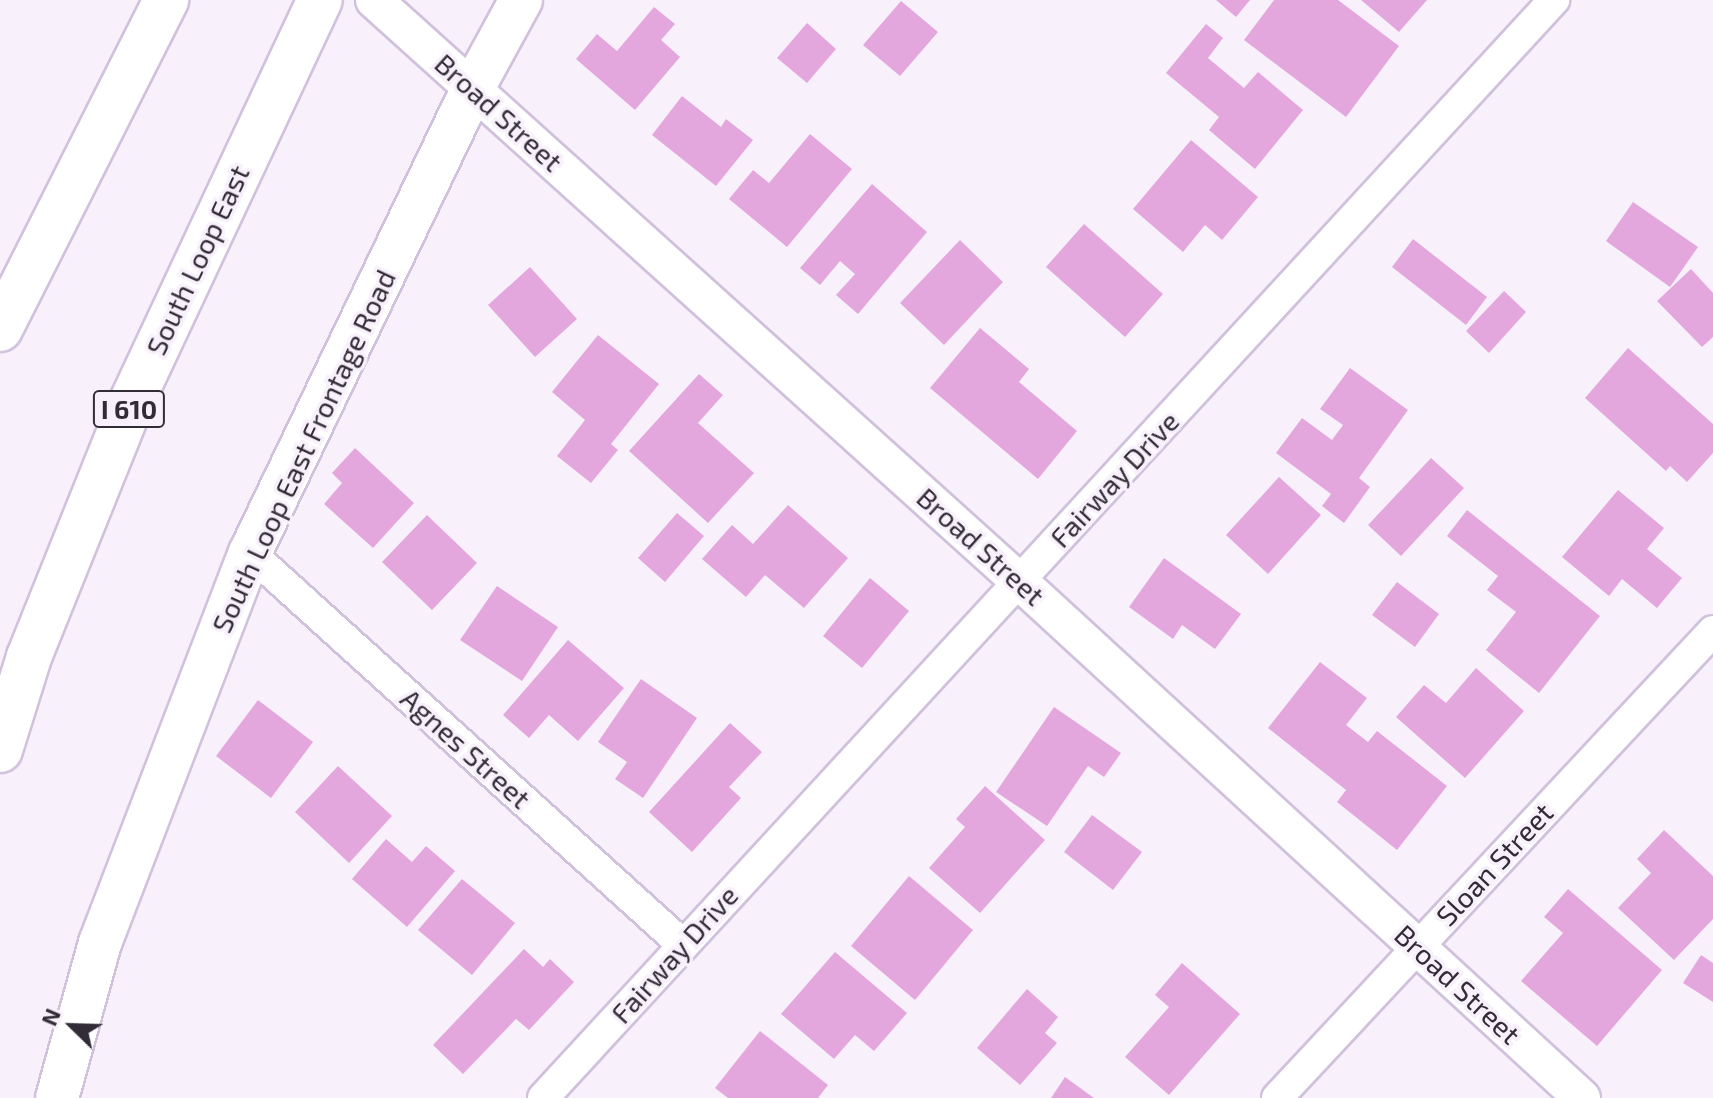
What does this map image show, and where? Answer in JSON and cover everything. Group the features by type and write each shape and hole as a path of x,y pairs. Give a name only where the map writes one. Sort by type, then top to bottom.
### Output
{"highway":[{"path":"0,329 166,0"},
{"name":"South Loop East","path":"0,750 29,657 131,403 281,77 320,0"}],"main road":[{"name":"South Loop East Frontage Road","path":"57,1098 100,943 250,553 473,88 521,0"}],"street":[{"name":"Broad Street","path":"374,0 1020,582 1582,1098"},
{"name":"Fairway Drive","path":"543,1098 1554,0"},
{"name":"Agnes Street","path":"250,553 682,944"},
{"name":"Sloan Street","path":"1277,1098 1713,631"}],"building":[{"path":"1216,0 1250,0 1236,17"},
{"path":"1274,0 1338,0 1399,46 1346,117 1244,40"},
{"path":"1361,0 1427,0 1399,32"},
{"path":"901,1 938,32 900,76 863,45"},
{"path":"654,7 675,24 661,40 680,57 635,110 576,59 597,34 617,51"},
{"path":"807,23 836,49 807,83 777,58"},
{"path":"1206,24 1223,38 1208,58 1244,88 1258,72 1303,110 1255,169 1209,130 1219,117 1166,73"},
{"path":"682,96 721,127 726,119 753,140 716,186 652,135"},
{"path":"810,134 852,169 787,247 729,199 753,170 769,183"},
{"path":"1191,140 1258,197 1222,240 1205,225 1183,252 1133,209"},
{"path":"872,184 927,232 858,314 836,295 855,274 840,261 820,285 800,268"},
{"path":"1633,202 1698,247 1670,287 1606,241"},
{"path":"1084,224 1163,294 1125,337 1046,267"},
{"path":"1413,239 1487,297 1466,325 1392,267"},
{"path":"960,240 1003,282 944,345 900,303"},
{"path":"530,267 577,319 535,357 488,305"},
{"path":"1691,269 1713,293 1713,337 1702,347 1657,301"},
{"path":"1504,291 1526,312 1489,353 1466,331"},
{"path":"980,328 1029,369 1019,382 1077,431 1038,479 930,388"},
{"path":"598,335 659,384 611,444 618,450 591,483 557,456 585,420 552,392"},
{"path":"1628,348 1713,424 1713,453 1687,482 1670,466 1666,471 1585,398"},
{"path":"1350,368 1408,410 1359,478 1370,487 1344,523 1322,506 1331,494 1276,453 1302,418 1332,440 1343,425 1320,409"},
{"path":"699,374 723,395 698,423 754,473 708,523 629,451"},
{"path":"355,448 414,503 373,548 324,504 342,483 332,473"},
{"path":"1431,458 1464,488 1401,556 1368,525"},
{"path":"1279,477 1321,515 1268,574 1226,535"},
{"path":"1618,490 1664,528 1647,549 1682,578 1657,608 1622,579 1609,596 1562,557"},
{"path":"788,505 848,558 804,608 765,575 746,597 702,559 732,525 753,544"},
{"path":"1467,510 1600,616 1539,693 1486,650 1516,612 1487,590 1498,576 1447,536"},
{"path":"677,513 704,536 665,582 638,558"},
{"path":"427,515 477,563 432,610 382,562"},
{"path":"1164,558 1241,614 1215,649 1182,625 1173,639 1129,607"},
{"path":"870,578 909,611 862,668 823,636"},
{"path":"1397,582 1439,614 1415,647 1372,615"},
{"path":"497,586 558,627 522,681 460,640"},
{"path":"568,640 624,688 578,741 549,715 529,738 503,715"},
{"path":"1320,662 1367,698 1346,725 1368,742 1377,731 1447,786 1397,850 1337,802 1346,790 1268,728"},
{"path":"1476,668 1524,711 1465,778 1396,717 1424,685 1446,703"},
{"path":"641,679 697,718 643,798 615,779 627,762 598,742"},
{"path":"258,700 313,742 271,798 216,756"},
{"path":"1054,707 1121,753 1104,777 1088,766 1047,826 996,792"},
{"path":"730,723 762,752 729,787 741,798 692,852 649,812"},
{"path":"338,766 392,816 349,863 295,812"},
{"path":"985,786 1045,840 980,913 929,868 965,827 956,819"},
{"path":"1092,815 1142,852 1113,890 1064,852"},
{"path":"1664,830 1713,876 1713,919 1674,960 1618,908 1651,873 1637,859"},
{"path":"386,839 412,862 426,846 455,871 407,927 352,879"},
{"path":"909,876 973,930 915,1000 851,946"},
{"path":"462,879 515,923 472,975 418,930"},
{"path":"1568,889 1662,970 1597,1046 1521,981 1563,933 1544,917"},
{"path":"524,949 543,967 550,959 574,982 529,1030 516,1019 463,1074 433,1045"},
{"path":"835,952 907,1013 874,1051 855,1035 834,1059 781,1014"},
{"path":"1701,955 1713,963 1713,1002 1683,983"},
{"path":"1182,963 1240,1014 1169,1095 1125,1057 1169,1007 1155,995"},
{"path":"1027,989 1058,1017 1045,1033 1057,1043 1020,1085 977,1048"},
{"path":"760,1031 828,1085 818,1098 728,1098 715,1088"},
{"path":"1065,1077 1094,1098 1051,1098"}]}
